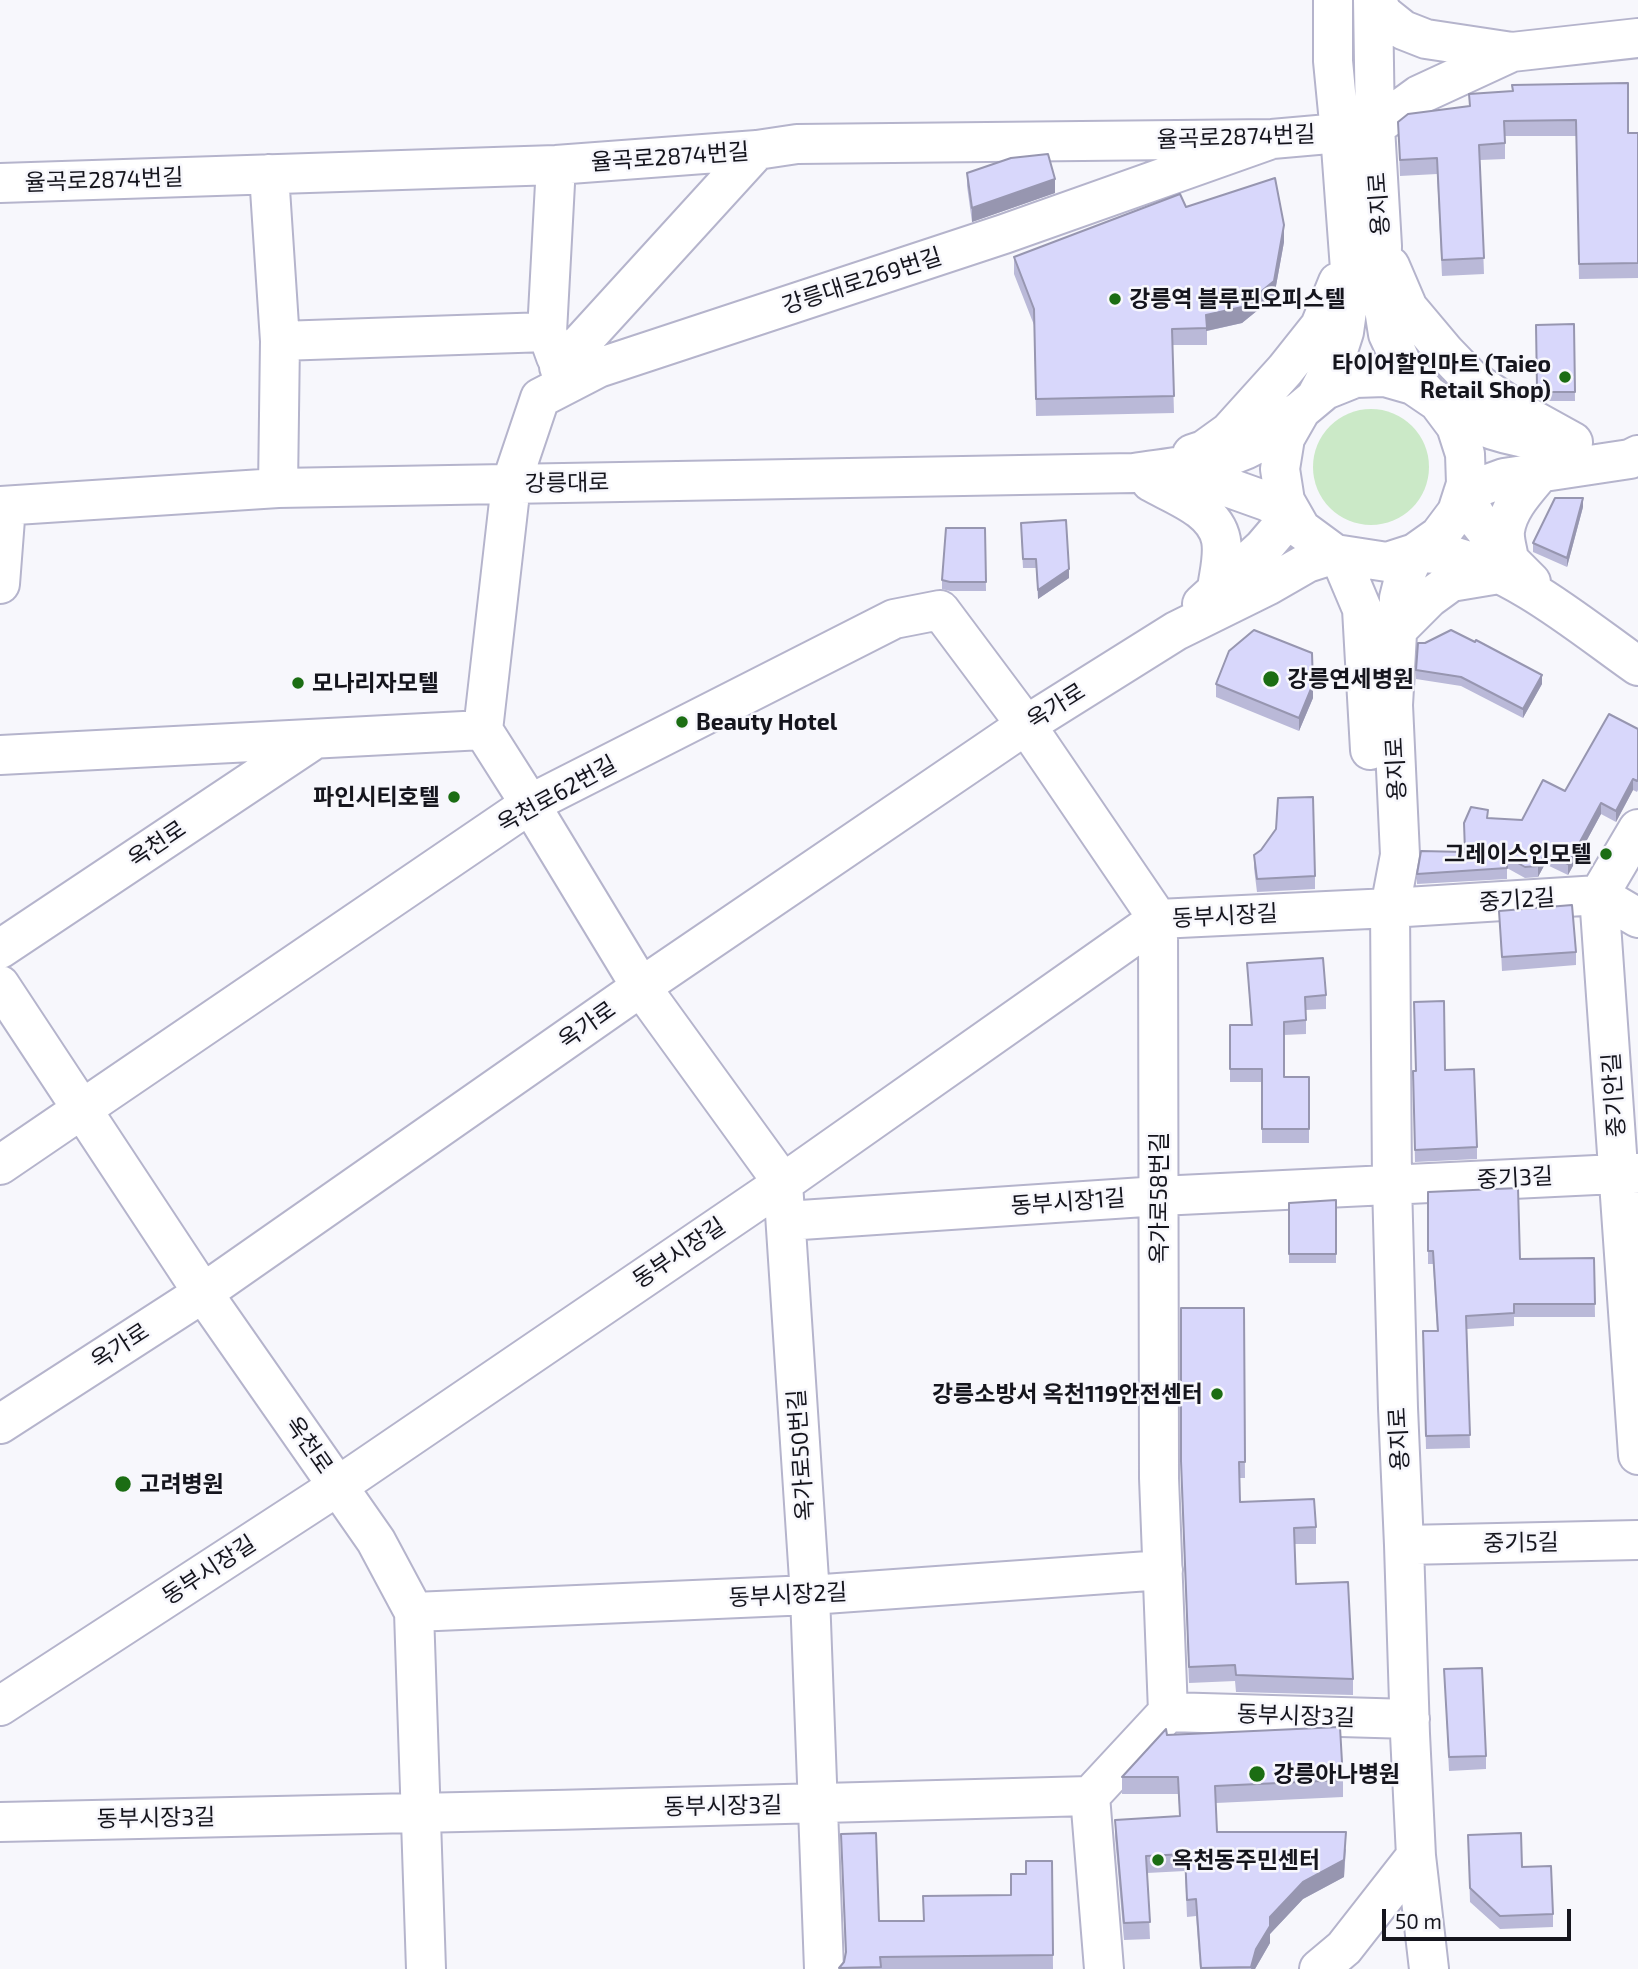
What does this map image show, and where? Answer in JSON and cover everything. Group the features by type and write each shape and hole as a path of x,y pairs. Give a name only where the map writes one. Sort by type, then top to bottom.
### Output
{"street":[{"name":"용지로","path":"1334,0 1333,61 1358,130"},
{"name":"용지로","path":"1375,0 1358,130 1366,245 1381,290 1388,334 1403,366 1433,399"},
{"path":"1375,0 1383,14 1403,30 1426,40 1512,52 1638,38"},
{"path":"1358,130 1419,95 1512,52"},
{"name":"율곡로2874번길","path":"0,183 556,165 757,150 797,144 1272,139 1358,130"},
{"name":"강릉대로269번길","path":"549,366 598,368 1004,234 1272,139"},
{"path":"549,366 757,150"},
{"path":"556,165 549,366 511,484 483,730 641,988 783,1183"},
{"path":"269,174 280,341 278,488"},
{"name":"용지로","path":"1309,404 1334,363 1344,332 1351,283 1366,245"},
{"path":"1134,473 1204,450 1228,432 1285,370 1320,326 1339,278 1366,245 1408,308 1472,380 1500,400 1573,442"},
{"path":"280,341 549,366"},
{"path":"1134,473 1240,452 1269,436 1325,390 1355,378 1385,377 1413,385 1455,415 1500,433 1553,443 1624,442 1638,447"},
{"path":"1415,554 1439,536 1457,512 1466,484 1465,454 1456,426 1433,399"},
{"path":"1309,404 1285,438 1280,469 1285,501 1301,529 1337,555"},
{"path":"1462,493 1504,478 1630,459 1638,455"},
{"path":"1134,473 1210,481 1266,501 1292,514"},
{"path":"1134,473 1212,519 1221,540 1222,555 1217,589"},
{"name":"강릉대로","path":"3,506 278,488 1134,473"},
{"path":"1504,567 1505,533 1509,518 1520,496 1540,473"},
{"path":"1462,493 1504,567 1539,596 1638,667"},
{"path":"0,584 3,506"},
{"path":"1177,631 1217,589 1263,548 1292,514"},
{"name":"용지로","path":"1415,554 1404,578 1399,598 1393,705 1400,855 1390,908 1392,1183 1416,1856 1429,1969"},
{"path":"1177,631 1307,563 1337,555 1387,562 1415,554 1447,555 1504,567"},
{"name":"용지로","path":"1337,555 1362,609 1377,852 1390,908"},
{"path":"1398,629 1429,598 1451,582 1504,567"},
{"path":"1267,586 1301,576 1323,578 1343,589 1362,609"},
{"name":"옥천로62번길","path":"0,1165 530,804 894,619 940,610 1026,725"},
{"name":"옥가로","path":"0,1424 203,1293 641,988 1026,725 1177,631"},
{"path":"1026,725 1158,919"},
{"path":"0,755 483,730"},
{"name":"옥천로","path":"0,949 315,739"},
{"path":"1638,829 1599,895 1638,918"},
{"name":"중기2길","path":"1390,908 1599,895"},
{"name":"중기안길","path":"1599,895 1629,1173 1637,1438"},
{"name":"동부시장길","path":"0,1706 338,1486 783,1183 1158,919 1390,908"},
{"name":"옥가로58번길","path":"1158,919 1159,1478 1168,1712"},
{"name":"옥천로","path":"0,985 203,1293 376,1541 414,1612 426,1969"},
{"name":"중기3길","path":"1392,1183 1629,1173"},
{"name":"옥가로50번길","path":"783,1183 810,1595 824,1969"},
{"name":"동부시장1길","path":"786,1221 1392,1183"},
{"name":"중기5길","path":"1404,1545 1638,1540"},
{"name":"동부시장2길","path":"414,1612 810,1595 1163,1570"},
{"path":"1104,1969 1090,1796 1168,1712"},
{"name":"동부시장3길","path":"1168,1712 1410,1719"},
{"name":"동부시장3길","path":"0,1822 819,1805 1090,1796"},
{"path":"1319,1969 1344,1948 1416,1856"}],"green space":[{"path":"1371,409 1393,414 1412,426 1424,445 1429,467 1424,489 1412,508 1393,520 1371,525 1349,520 1330,508 1318,489 1313,467 1318,445 1330,426 1349,414"}],"building":[{"path":"1628,83 1628,133 1638,133 1638,263 1579,264 1576,120 1504,121 1505,143 1479,145 1484,258 1442,260 1437,158 1400,160 1398,122 1408,114 1470,106 1469,94 1513,91 1512,85"},
{"path":"1048,154 1055,179 972,208 967,173 1011,158"},
{"name":"강릉역 블루핀오피스텔","path":"1275,178 1284,225 1274,281 1242,307 1206,315 1207,328 1172,329 1174,396 1036,399 1034,309 1014,257 1180,194 1186,207"},
{"path":"1574,324 1575,392 1544,392 1537,388 1536,325"},
{"path":"1555,498 1583,498 1567,558 1533,543"},
{"path":"1066,520 1069,569 1038,590 1036,559 1023,559 1021,523"},
{"path":"946,528 985,528 986,582 942,580"},
{"path":"1254,630 1312,653 1313,684 1299,718 1216,684 1229,651"},
{"path":"1451,630 1475,642 1476,640 1542,675 1523,709 1461,677 1416,670 1418,643 1425,643"},
{"path":"1609,714 1638,729 1638,779 1633,779 1616,811 1601,803 1568,864 1545,853 1538,866 1525,867 1507,857 1507,868 1417,874 1421,851 1465,852 1464,823 1471,807 1488,810 1487,818 1522,820 1543,780 1565,791"},
{"path":"1313,797 1315,876 1257,879 1254,855 1261,850 1276,829 1278,798"},
{"path":"1572,905 1576,952 1502,957 1499,911"},
{"path":"1323,958 1326,995 1305,997 1306,1020 1284,1022 1284,1077 1309,1077 1309,1129 1262,1129 1262,1069 1230,1069 1230,1025 1252,1025 1247,963"},
{"path":"1444,1001 1445,1070 1474,1069 1477,1147 1415,1150 1414,1002"},
{"path":"1518,1188 1520,1259 1594,1258 1595,1304 1514,1304 1514,1313 1466,1316 1470,1435 1426,1436 1423,1331 1438,1331 1433,1251 1428,1251 1428,1192"},
{"path":"1336,1200 1336,1254 1289,1254 1289,1203"},
{"path":"1181,1308 1244,1308 1245,1462 1239,1462 1240,1502 1314,1499 1316,1527 1294,1528 1296,1584 1348,1582 1353,1679 1236,1675 1235,1665 1189,1667 1181,1461"},
{"path":"1482,1668 1486,1756 1449,1757 1444,1669"},
{"path":"1340,1727 1343,1780 1215,1786 1217,1832 1346,1832 1344,1860 1303,1882 1270,1917 1270,1926 1256,1949 1251,1967 1201,1968 1196,1899 1187,1900 1185,1854 1146,1856 1150,1922 1124,1923 1115,1820 1180,1816 1178,1777 1122,1777 1166,1729 1167,1735"},
{"path":"876,1833 879,1921 924,1921 923,1896 1011,1895 1011,1874 1026,1874 1026,1861 1052,1861 1053,1955 880,1957 881,1967 839,1968 844,1962 846,1952 841,1834"},
{"path":"1521,1833 1522,1867 1551,1866 1553,1914 1500,1916 1470,1888 1468,1835"}],"place":[{"name":"강릉역 블루핀오피스텔","path":"1115,299"},
{"name":"타이어할인마트 (Taieo Retail Shop)","path":"1565,377"},
{"name":"강릉연세병원","path":"1271,679"},
{"name":"모나리자모텔","path":"298,683"},
{"name":"Beauty Hotel","path":"682,722"},
{"name":"파인시티호텔","path":"454,797"},
{"name":"그레이스인모텔","path":"1606,854"},
{"name":"강릉소방서 옥천119안전센터","path":"1217,1394"},
{"name":"고려병원","path":"123,1484"},
{"name":"강릉아나병원","path":"1257,1774"},
{"name":"옥천동주민센터","path":"1158,1860"}]}
